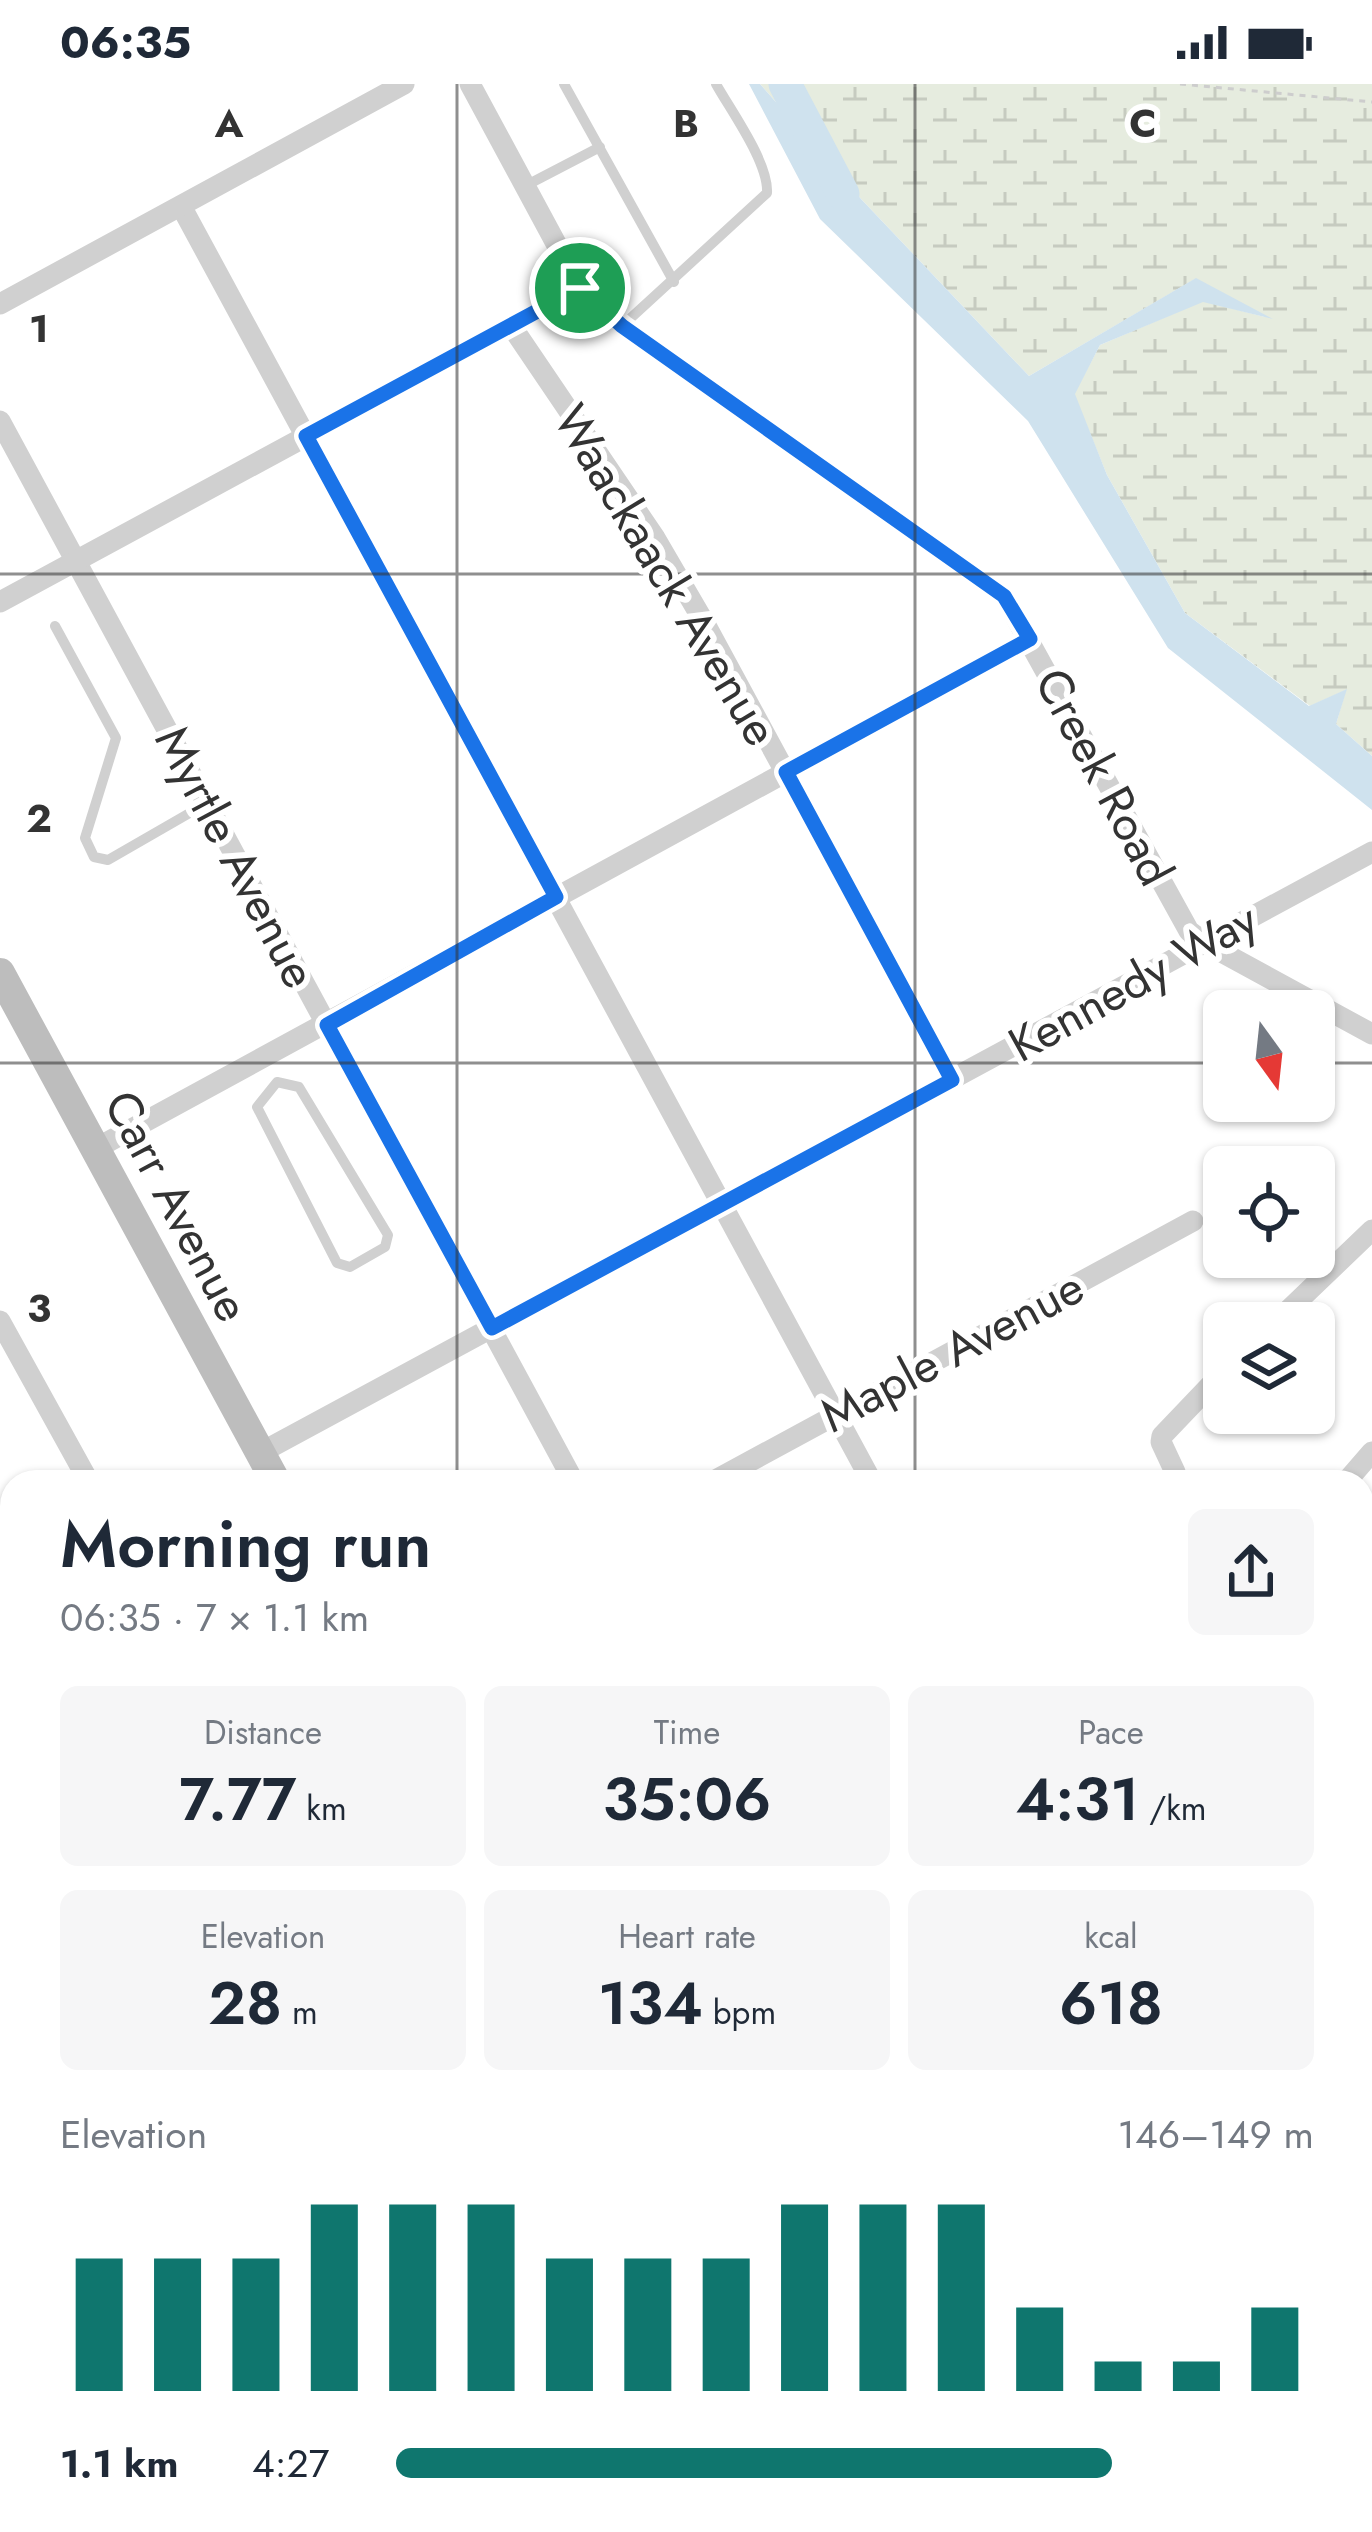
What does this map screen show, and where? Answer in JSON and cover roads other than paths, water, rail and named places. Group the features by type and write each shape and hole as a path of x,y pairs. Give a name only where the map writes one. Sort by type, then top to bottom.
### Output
{"street":[{"path":"0,304 404,84"},
{"name":"Creek Road","path":"470,84 580,288 622,326 1004,596 1179,918 1205,943 1372,1034"},
{"path":"181,206 866,1470"},
{"path":"0,602 580,288"},
{"name":"Waackaack Avenue","path":"512,327 655,538 952,1080"},
{"name":"Myrtle Avenue","path":"0,422 568,1470"},
{"path":"95,1149 1030,639"},
{"name":"Kennedy Way","path":"260,1453 1372,852"},
{"name":"Carr Avenue","path":"0,973 269,1470"},
{"name":"Maple Avenue","path":"734,1470 1193,1221"},
{"path":"1297,1302 1372,1230"},
{"path":"0,1321 82,1470"},
{"path":"1173,1470 1162,1436 1203,1393"}],"lane":[{"path":"563,84 674,282"},
{"path":"622,326 767,193 769,184 716,84"},
{"path":"525,187 599,147"},
{"path":"56,626 116,738 85,838 94,857 108,860 207,803"},
{"path":"265,1058 277,1082"},
{"path":"277,1082 299,1087 388,1234 385,1247 350,1267 337,1264 256,1108 277,1082"}],"water":[{"path":"749,84 760,84 1029,376 1196,278 1273,319 1203,302 1100,345 1075,394 1107,475 1185,613 1309,706 1347,689 1336,724 1372,756 1372,810 1168,648 1028,421 820,219"}],"waterway":[{"path":"785,84 843,194"}]}
